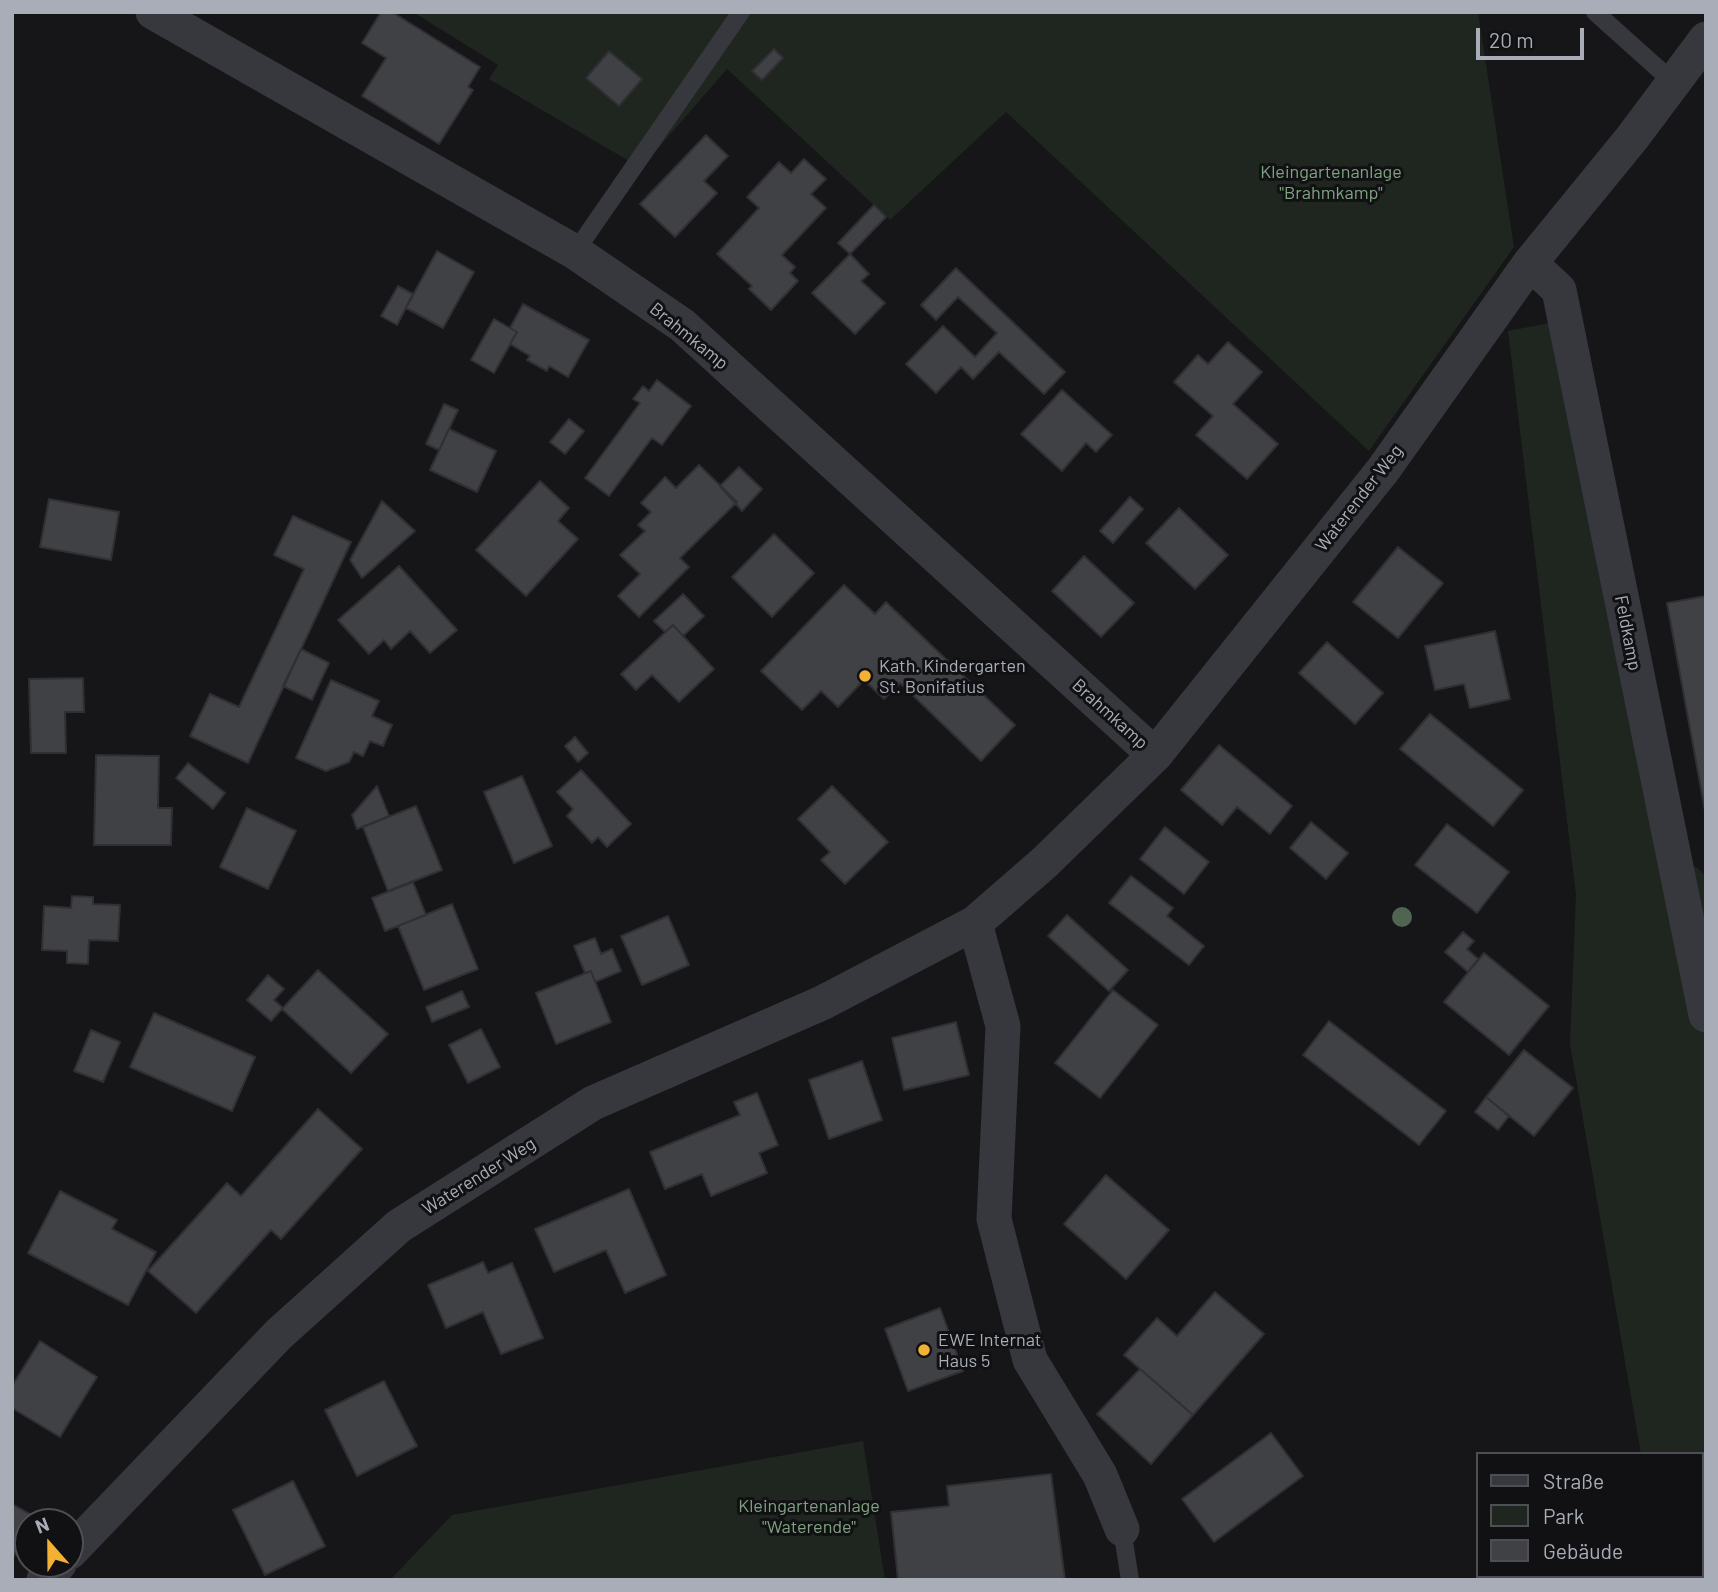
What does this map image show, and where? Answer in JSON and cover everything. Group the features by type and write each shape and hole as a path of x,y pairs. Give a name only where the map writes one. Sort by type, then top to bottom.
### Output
{"street":[{"name":"Brahmkamp","path":"153,12 575,252 681,325 1155,755"},
{"name":"Waterender Weg","path":"84,1537 279,1334 399,1226 593,1103 822,1003 975,923 1044,863 1155,755 1383,470 1530,263 1632,138 1706,39"},
{"name":"Feldkamp","path":"1530,263 1559,290 1706,1015"},
{"path":"975,923 1003,1026 994,1219 1030,1360 1100,1475 1122,1529"}],"lane":[{"path":"575,252 741,12"},
{"path":"1595,12 1673,82"},
{"path":"1122,1529 1130,1580"}],"green space":[{"name":"Kleingartenanlage \"Brahmkamp\"","path":"413,12 1478,12 1514,247 1369,451 1006,112 890,220 727,69 641,168 489,79 498,65"},
{"path":"1554,322 1668,871 1696,867 1706,876 1706,1580 1671,1580 1704,1578 1704,1452 1641,1452 1570,1044 1576,895 1508,331"},
{"name":"Kleingartenanlage \"Waterende\"","path":"863,1441 885,1580 390,1580 452,1515"}],"building":[{"path":"381,12 392,12 480,67 468,87 473,90 439,144 362,96 386,58 362,43"},
{"path":"774,49 783,58 762,80 752,71"},
{"path":"609,51 642,79 619,106 586,78"},
{"path":"706,135 728,156 704,181 717,193 675,237 640,204"},
{"path":"804,159 826,179 811,194 826,208 782,255 795,267 790,273 798,281 771,310 749,289 752,286 717,254 759,208 747,197 779,162 791,173"},
{"path":"874,205 886,217 850,254 838,243"},
{"path":"437,251 474,272 443,328 406,308"},
{"path":"850,254 869,274 861,281 885,303 855,334 812,293"},
{"path":"956,268 1065,372 1044,394 999,352 973,379 961,367 936,393 906,364 943,326 975,357 997,333 958,297 936,320 921,305"},
{"path":"398,286 413,294 397,325 381,316"},
{"path":"523,304 589,340 568,377 549,366 547,371 527,360 530,356 510,344 517,332 510,328"},
{"path":"494,319 517,332 494,373 471,360"},
{"path":"1228,342 1262,372 1233,404 1278,444 1247,479 1196,435 1213,416 1174,382 1198,355 1208,364"},
{"path":"657,380 691,406 662,445 652,438 609,496 585,478 640,403 633,399 643,386 649,391"},
{"path":"1062,390 1112,435 1096,452 1086,443 1062,471 1021,434"},
{"path":"444,404 458,410 439,450 426,444"},
{"path":"569,419 584,431 565,454 550,442"},
{"path":"449,429 496,451 477,492 430,470"},
{"path":"699,465 737,502 680,558 689,567 639,617 618,596 640,574 620,555 645,531 638,525 651,512 641,503 665,477 676,488"},
{"path":"739,467 762,489 742,511 720,486"},
{"path":"540,481 569,508 558,521 578,539 526,596 476,550"},
{"path":"1130,497 1143,509 1113,543 1100,531"},
{"path":"49,499 119,512 111,560 40,547"},
{"path":"382,501 415,531 362,578 350,560"},
{"path":"1179,508 1228,555 1195,589 1146,543"},
{"path":"293,516 351,542 248,763 190,736 210,694 239,707 304,569 274,555"},
{"path":"774,534 814,573 772,617 732,577"},
{"path":"1398,547 1443,583 1398,638 1353,602"},
{"path":"1084,556 1134,603 1101,637 1052,591"},
{"path":"399,566 457,630 430,653 410,631 391,649 384,640 369,654 338,620"},
{"name":"Kath. Kindergarten St. Bonifatius","path":"844,585 875,614 886,602 1015,725 981,761 900,683 884,699 864,680 838,707 821,691 802,710 761,671"},
{"path":"683,594 704,616 683,636 673,625 665,632 654,621"},
{"path":"1706,596 1706,816 1667,603"},
{"path":"673,625 714,669 679,702 652,675 636,690 621,674"},
{"path":"1495,631 1510,699 1470,708 1464,684 1435,690 1425,646"},
{"path":"1327,642 1383,693 1355,724 1299,673"},
{"path":"301,649 329,663 312,700 283,686"},
{"path":"83,678 84,712 65,712 66,753 31,753 29,679"},
{"path":"331,680 379,701 372,716 392,725 383,746 370,741 363,756 354,752 349,762 326,771 296,758"},
{"path":"1430,714 1523,790 1493,826 1400,749"},
{"path":"575,737 588,753 578,762 565,746"},
{"path":"1219,745 1292,806 1270,834 1237,807 1222,825 1181,790"},
{"path":"96,755 159,756 158,808 172,808 171,845 94,845"},
{"path":"188,763 225,793 213,809 176,778"},
{"path":"581,770 631,824 607,847 598,837 592,843 567,816 573,809 557,792"},
{"path":"522,776 552,846 514,863 484,792"},
{"path":"377,786 389,816 357,829 352,815"},
{"path":"832,786 888,842 845,884 821,860 830,852 798,819"},
{"path":"416,806 442,870 388,891 363,827"},
{"path":"247,808 296,831 268,889 220,867"},
{"path":"1311,822 1348,853 1326,879 1290,848"},
{"path":"1447,824 1509,872 1477,913 1415,865"},
{"path":"1165,827 1209,862 1184,894 1140,859"},
{"path":"1131,876 1173,908 1167,916 1204,946 1189,965 1109,903"},
{"path":"413,882 426,915 385,931 372,898"},
{"path":"72,896 93,897 93,904 120,905 118,941 89,940 88,964 67,963 67,951 42,950 44,906 71,908"},
{"path":"452,904 478,969 424,990 398,926"},
{"path":"1067,915 1128,970 1109,991 1048,936"},
{"path":"668,916 689,965 642,985 621,936"},
{"path":"1463,932 1474,941 1467,949 1478,959 1468,972 1445,952"},
{"path":"595,938 601,954 612,949 621,971 595,982 591,971 585,973 574,946"},
{"path":"1484,953 1549,1006 1509,1055 1444,1002"},
{"path":"318,970 388,1034 351,1073 282,1009"},
{"path":"591,971 611,1022 556,1044 536,993"},
{"path":"268,975 284,989 274,1000 283,1008 271,1021 247,1000"},
{"path":"1113,990 1158,1025 1100,1098 1055,1063"},
{"path":"462,991 469,1007 432,1022 426,1007"},
{"path":"154,1013 255,1057 232,1111 130,1067"},
{"path":"1329,1021 1446,1111 1419,1145 1303,1055"},
{"path":"956,1022 969,1075 904,1090 892,1038"},
{"path":"481,1029 500,1067 468,1083 449,1045"},
{"path":"91,1030 120,1042 103,1082 74,1071"},
{"path":"1524,1050 1573,1088 1534,1136 1486,1097"},
{"path":"862,1061 882,1120 829,1139 809,1080"},
{"path":"757,1093 778,1145 759,1153 767,1173 711,1196 702,1174 665,1189 650,1152 740,1115 734,1102"},
{"path":"1486,1097 1509,1116 1498,1130 1475,1112"},
{"path":"318,1109 362,1149 281,1239 271,1230 196,1313 148,1271 227,1183 241,1196"},
{"path":"1106,1175 1169,1230 1126,1279 1064,1224"},
{"path":"629,1189 666,1275 625,1293 606,1250 554,1272 535,1229"},
{"path":"60,1191 117,1220 112,1229 156,1252 128,1305 28,1253"},
{"path":"483,1262 488,1273 512,1263 543,1338 501,1354 483,1312 446,1328 428,1285"},
{"path":"1215,1292 1264,1334 1193,1415 1124,1355 1157,1318 1177,1336"},
{"name":"EWE Internat Haus 5","path":"940,1308 963,1371 908,1391 885,1329"},
{"path":"40,1341 97,1377 60,1437 12,1408 12,1386"},
{"path":"1140,1369 1193,1415 1151,1464 1097,1414"},
{"path":"384,1381 417,1446 357,1476 325,1410"},
{"path":"1271,1433 1303,1476 1214,1542 1182,1499"},
{"path":"1051,1474 1065,1580 898,1580 891,1512 949,1506 947,1486"},
{"path":"293,1481 325,1546 265,1575 233,1510"},
{"path":"12,1504 19,1508 14,1508 12,1559"}],"place":[{"name":"Kath. Kindergarten St. Bonifatius","path":"865,676"},
{"name":"EWE Internat Haus 5","path":"924,1350"}]}
